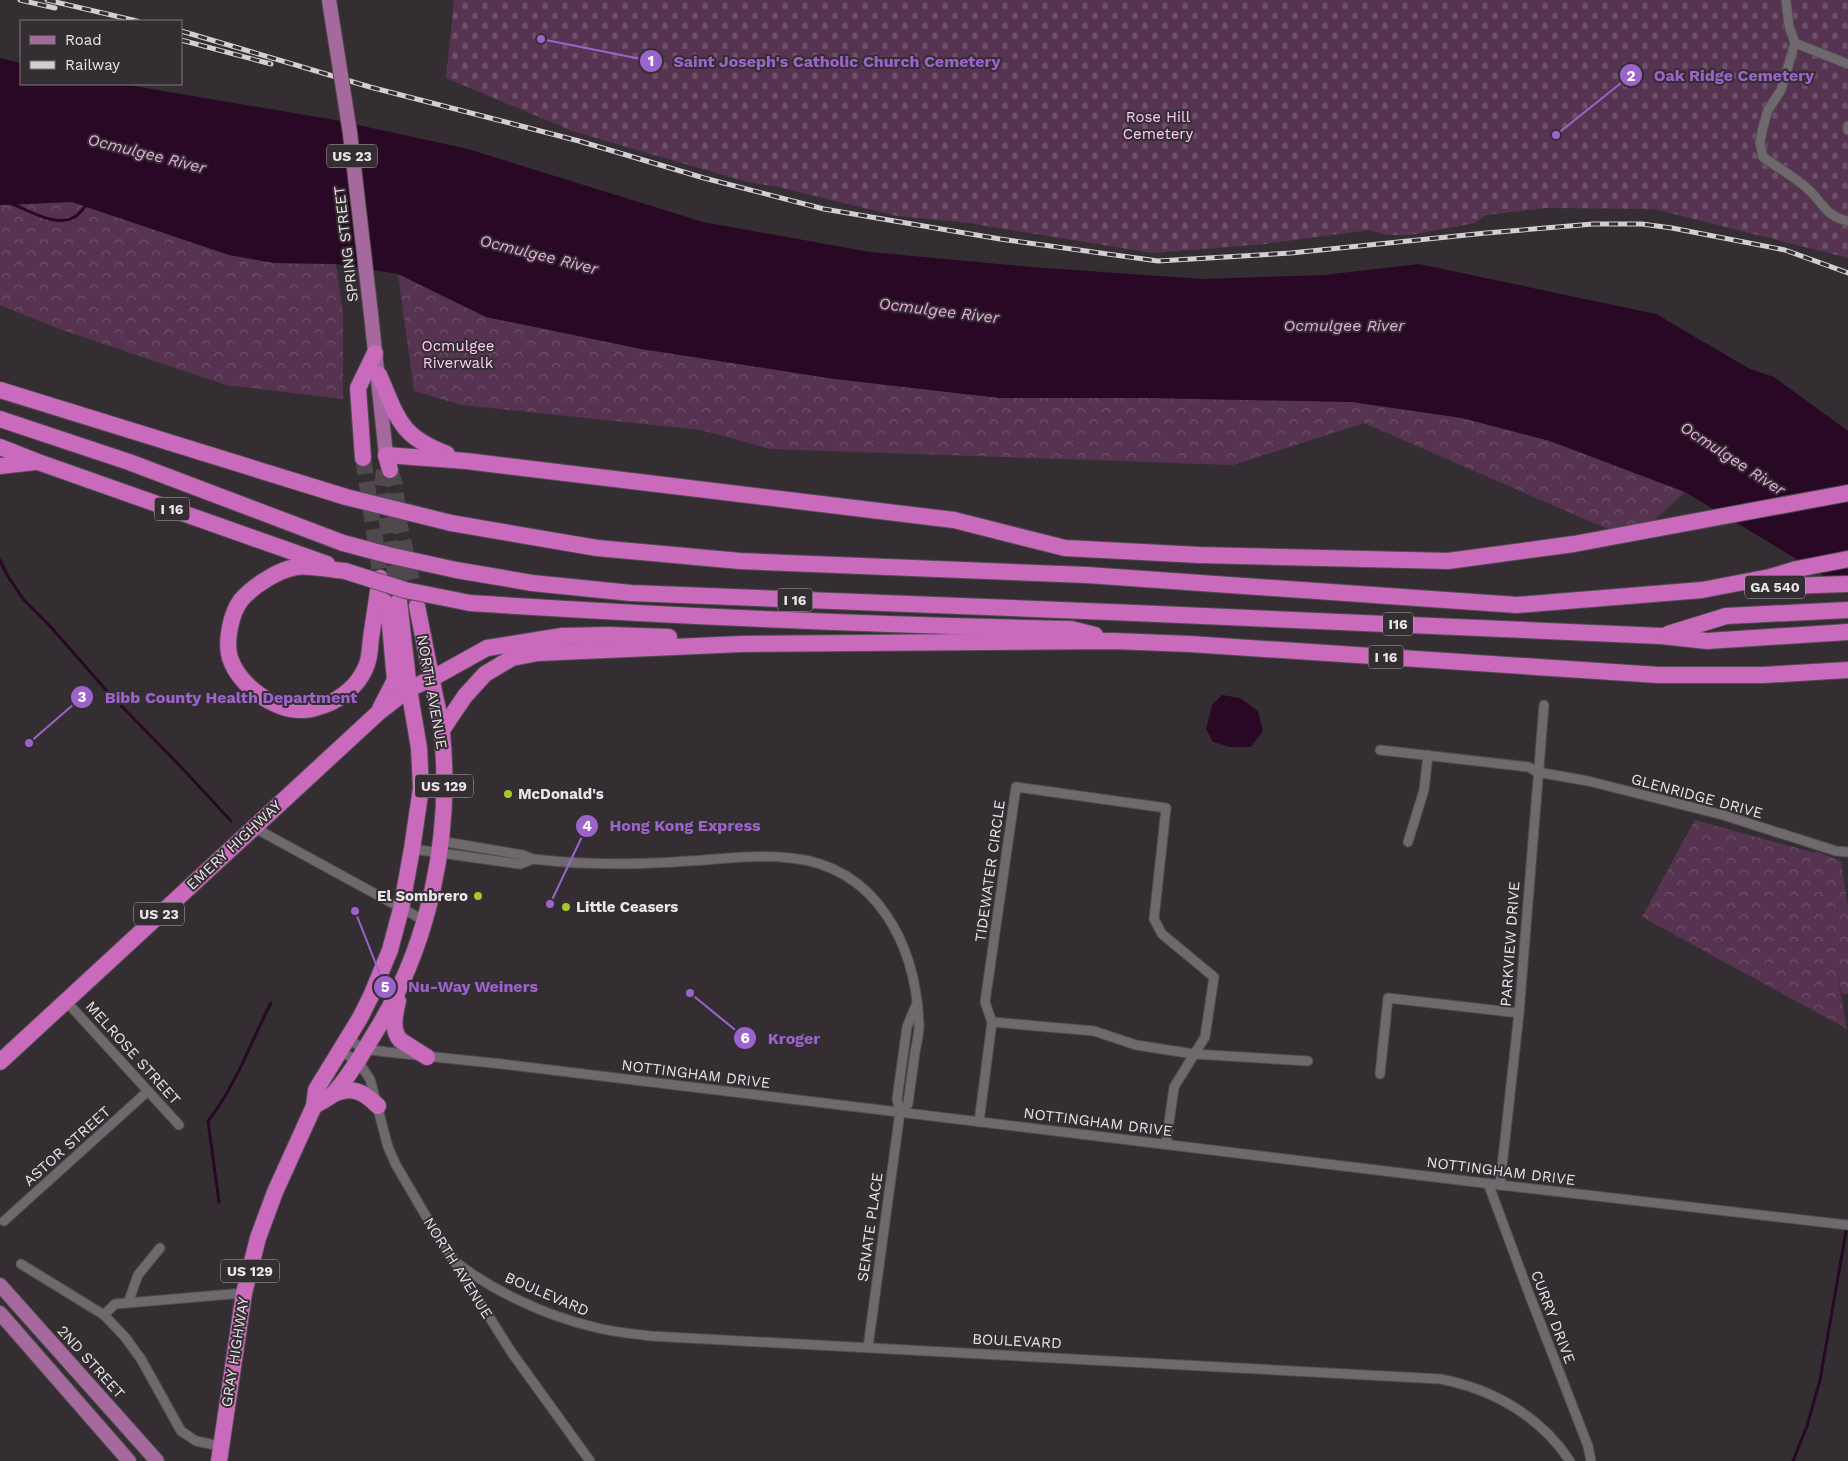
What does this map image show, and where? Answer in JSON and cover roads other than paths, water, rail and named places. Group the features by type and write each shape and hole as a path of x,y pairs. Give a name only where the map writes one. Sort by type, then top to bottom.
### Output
{"highway":[{"path":"363,458 358,388 375,353"},
{"path":"379,375 396,415 408,433 430,448 466,461"},
{"path":"0,390 346,497 451,523 597,548 740,561 1087,575 1517,605 1702,590 1848,559"},
{"name":"I 16","path":"0,419 128,462 343,544 456,570 532,583 631,593 1135,612"},
{"name":"I 16","path":"0,447 272,543 345,571 405,590 470,602 589,611 830,623 1071,629 1114,641 1220,646 1658,675 1763,675 1848,670"},
{"path":"387,465 466,461 822,503 954,520 1065,548 1200,555 1448,561 1574,544 1848,493"},
{"path":"0,466 38,462"},
{"name":"I 16","path":"345,571 296,567 264,579 241,600 234,616 230,633 228,645 230,658 241,678 256,693 272,703 302,710 316,708 329,703 352,688 368,664 380,578"},
{"name":"GA 540","path":"1702,590 1848,584"},
{"name":"NORTH AVENUE","path":"314,1106 316,1090 344,1046 371,996 390,950 401,908 412,849 421,788 419,748 392,601"},
{"name":"US 23","path":"378,713 395,680 390,625 392,601"},
{"name":"NORTH AVENUE","path":"314,1106 332,1095 361,1054 388,1010 412,960 425,921 433,884 444,806 444,761 442,730 417,606"},
{"name":"I16","path":"1135,612 1661,636 1726,616 1848,610"},
{"path":"1661,636 1707,641 1848,632"},
{"name":"EMERY HIGHWAY","path":"0,1062 378,713 409,689 432,679 488,648 562,636 676,637 742,644"},
{"path":"442,730 465,696 485,674 512,658 538,653 742,644 1114,641"},
{"path":"404,979 395,1017 395,1032 400,1040 427,1057"},
{"path":"332,1095 342,1090 360,1091 378,1106"},
{"name":"GRAY HIGHWAY","path":"219,1453 244,1293 258,1238 274,1192 314,1106"}],"main road":[{"name":"SPRING STREET","path":"329,0 350,133 379,375 387,465"},
{"name":"2ND STREET","path":"0,1285 157,1461"},
{"path":"0,1312 129,1461"}],"street":[{"path":"1786,0 1795,43 1781,90 1768,110 1760,142 1761,152 1763,157 1808,189 1825,210 1835,218 1848,221"},
{"path":"1795,43 1848,64"},
{"name":"PARKVIEW DRIVE","path":"1500,1185 1519,1013 1537,772 1544,705"},
{"name":"GLENRIDGE DRIVE","path":"1380,750 1529,767 1537,772 1588,781 1660,798 1723,815 1836,851 1848,852"},
{"path":"1408,842 1424,790 1428,755"},
{"name":"TIDEWATER CIRCLE","path":"979,1122 992,1022 985,1002 1016,787 1166,808 1154,919 1162,934 1214,976 1205,1037 1174,1087 1166,1144"},
{"path":"253,827 425,921"},
{"path":"412,849 439,847 523,855 533,859"},
{"path":"439,847 520,864 533,859"},
{"name":"SENATE PLACE","path":"533,859 603,864 779,857 799,859 826,867 851,880 877,902 890,920 903,945 911,973 916,1004 907,1027 897,1099 900,1112 868,1346"},
{"path":"1380,1074 1388,998 1519,1013"},
{"name":"MELROSE STREET","path":"66,1001 179,1124"},
{"path":"992,1022 1094,1031 1136,1045 1194,1054 1308,1061"},
{"path":"344,1046 361,1054"},
{"name":"NOTTINGHAM DRIVE","path":"344,1046 361,1054 427,1057 1844,1225"},
{"name":"NORTH AVENUE","path":"361,1054 378,1106 388,1147 396,1165 512,1353 590,1461"},
{"name":"ASTOR STREET","path":"4,1221 148,1091"},
{"name":"CURRY DRIVE","path":"1488,1183 1588,1446 1591,1461"},
{"path":"128,1303 138,1275 160,1248"},
{"name":"BOULEVARD","path":"452,1258 470,1273 526,1303 559,1317 592,1327 651,1336 868,1346 1440,1379 1481,1390 1522,1411 1546,1432 1570,1461"},
{"path":"21,1264 104,1315 125,1337 142,1359 181,1431 219,1453"},
{"path":"104,1315 115,1304 244,1293"}],"water":[{"name":"Ocmulgee River","path":"0,58 20,63 20,85 128,85 335,120 468,149 703,222 870,252 1031,267 1202,279 1324,275 1419,264 1656,314 1750,369 1774,377 1848,431 1848,590 1685,492 1550,441 1462,418 1352,402 1152,398 1000,398 835,379 641,349 486,317 398,274 336,264 274,263 229,255 72,202 0,205"},
{"path":"1222,695 1240,698 1258,711 1263,731 1251,747 1230,747 1213,742 1206,729 1212,705"}],"waterway":[{"path":"10,203 43,217 60,220 76,216 87,204"},
{"path":"0,560 7,575 24,600 50,626 106,690 231,821"},
{"path":"219,1202 208,1121 235,1079 271,1003"},
{"path":"1793,1461 1807,1426 1820,1380 1847,1226"}],"tunnel":[{"path":"363,458 383,592"},
{"path":"384,470 382,488 399,599"},
{"path":"390,470 395,485 399,522 417,604"}],"railway":[{"path":"20,0 55,8"},
{"path":"47,0 133,20"},
{"path":"182,31 370,87 579,141 704,178 824,209 1000,239 1158,261 1291,253 1593,224 1642,224 1785,250 1848,273"},
{"path":"182,40 271,64"}],"place":[{"name":"Saint Joseph's Catholic Church Cemetery","path":"541,39"},
{"name":"Oak Ridge Cemetery","path":"1556,135"},
{"name":"Bibb County Health Department","path":"29,743"},
{"name":"McDonald's","path":"508,794"},
{"name":"El Sombrero","path":"478,896"},
{"name":"Hong Kong Express","path":"550,904"},
{"name":"Little Ceasers","path":"566,907"},
{"name":"Nu-Way Weiners","path":"355,911"},
{"name":"Kroger","path":"690,993"}],"park label":[{"name":"Rose Hill Cemetery","path":"1158,126"},
{"name":"Ocmulgee Riverwalk","path":"458,354"}]}
